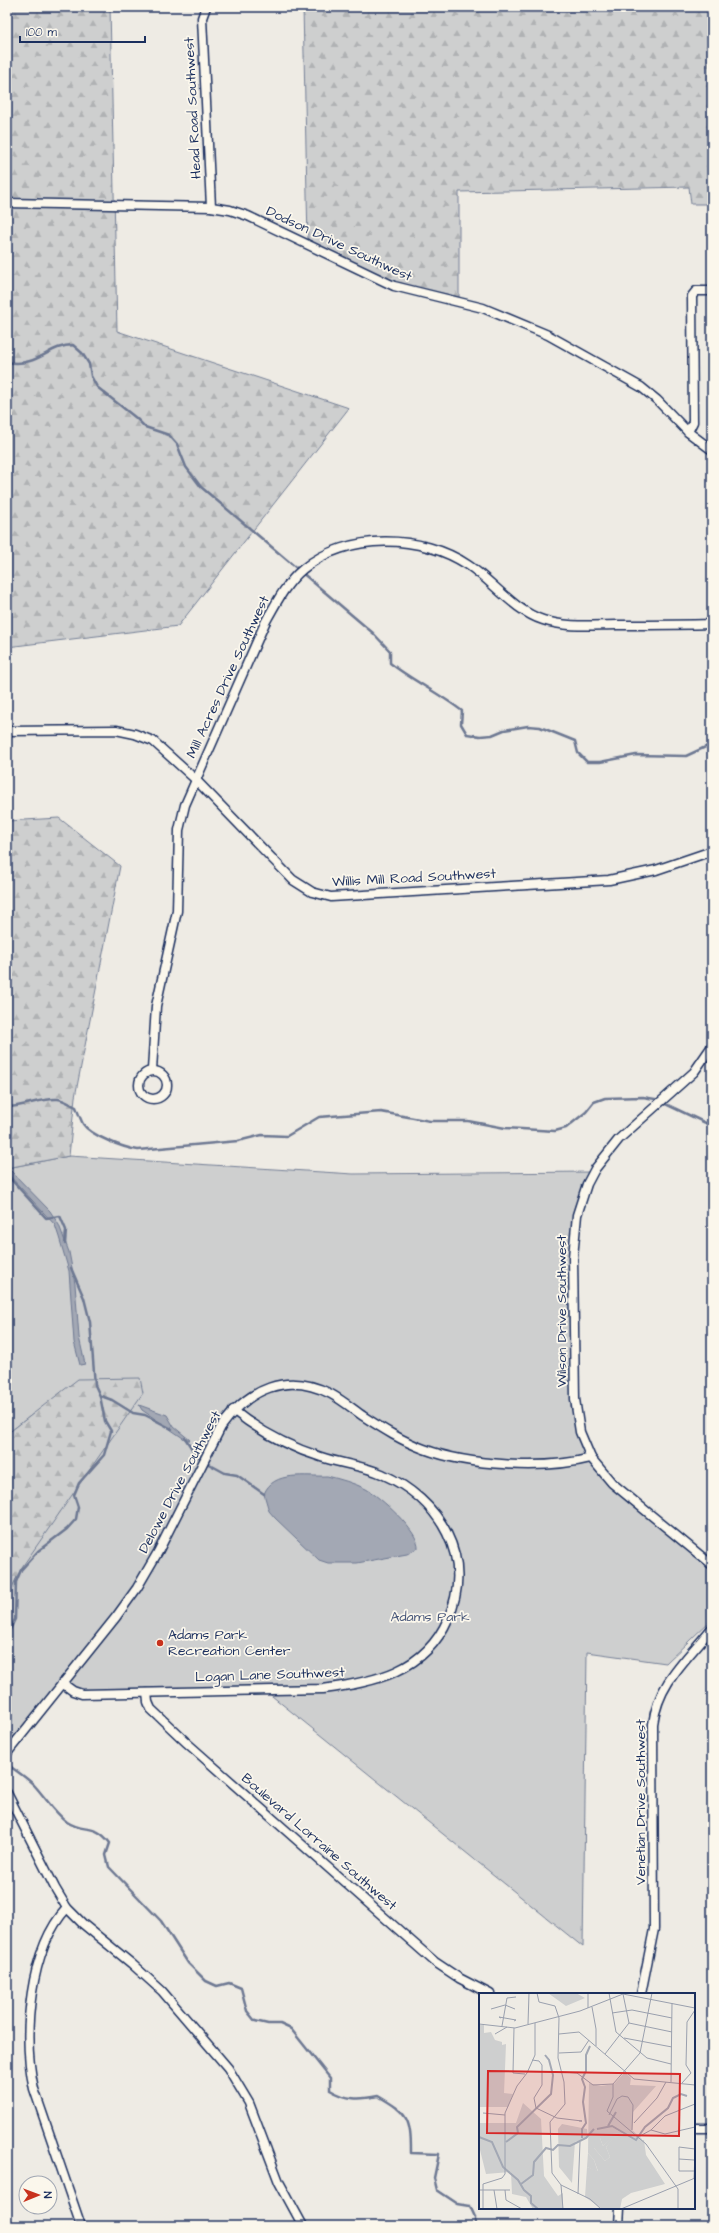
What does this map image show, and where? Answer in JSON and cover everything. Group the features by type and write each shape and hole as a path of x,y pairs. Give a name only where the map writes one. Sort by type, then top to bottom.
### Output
{"street":[{"name":"Head Road Southwest","path":"206,7 202,18 211,207"},
{"name":"Dodson Drive Southwest","path":"7,203 211,207 230,210 248,216 394,286 483,308 548,335 641,387 657,400 688,432 712,450"},
{"path":"688,432 693,422 692,296 696,291 712,291"},
{"name":"Mill Acres Drive Southwest","path":"152,1070 156,1006 177,911 179,830 185,805 195,779 265,622 290,582 313,562 333,551 352,545 373,542 409,543 434,548 469,565 525,612 543,620 561,624 712,624"},
{"name":"Willis Mill Road Southwest","path":"7,731 116,730 135,734 153,742 195,779 293,880 312,892 331,897 609,880 656,870 712,851"},
{"name":"Wilson Drive Southwest","path":"591,1458 580,1432 574,1393 573,1257 577,1215 587,1184 605,1155 619,1139 694,1072 712,1046"},
{"name":"Delowe Drive Southwest","path":"7,1753 116,1618 137,1588 158,1552 221,1426 233,1410 247,1398 265,1389 283,1384 303,1385 332,1394 378,1426 402,1440 448,1457 475,1462 504,1464 573,1463 591,1458"},
{"name":"Logan Lane Southwest","path":"62,1683 73,1691 82,1694 323,1689 378,1679 404,1668 428,1651 442,1632 453,1608 458,1576 452,1542 437,1517 417,1496 400,1484 381,1474 321,1457 283,1442 254,1427 233,1410"},
{"path":"591,1458 612,1483 712,1565"},
{"name":"Venetian Drive Southwest","path":"641,1993 654,1929 653,1724 655,1708 666,1684 712,1628"},
{"name":"Boulevard Lorraine Southwest","path":"147,1693 148,1702 151,1709 187,1743 435,1962 459,1978 488,1993"},
{"path":"7,1793 55,1888 67,1908 83,1924 162,1991 228,2068 249,2103 279,2182 303,2226"},
{"path":"67,1908 51,1930 36,1971 29,2015 28,2066 34,2089 81,2226"},
{"path":"695,2128 712,2128"},
{"path":"618,2226 620,2209"}],"green space":[{"path":"7,7 110,7 117,331 349,408 178,626 7,647"},
{"path":"303,7 712,7 712,204 691,204 689,187 459,192 459,297 381,280 308,242"},
{"path":"59,818 120,866 75,1097 69,1156 7,1168 7,821"},
{"name":"Adams Park","path":"69,1156 353,1174 594,1172 575,1206 571,1250 569,1318 580,1426 591,1463 712,1569 712,1619 666,1663 587,1652 583,1947 267,1692 88,1694 63,1686 7,1757 7,1597 22,1567 34,1413 7,1434 7,1168"},
{"path":"140,1378 143,1393 22,1567 7,1597 7,1434 78,1379"}],"shaded area":[{"path":"11,1171 50,1211 59,1225 69,1252 75,1284 79,1337 85,1364 80,1365 74,1342 69,1271 55,1225 7,1173"},
{"path":"139,1405 167,1415 174,1427 190,1440 186,1440 142,1410"},
{"path":"291,1476 327,1476 347,1481 366,1489 380,1499 398,1515 413,1533 417,1541 418,1548 407,1554 357,1563 328,1563 319,1560 269,1511 264,1494 268,1486 283,1478"}],"waterway":[{"path":"7,362 27,362 56,348 73,345 82,353 89,364 91,376 97,387 145,427 169,435 177,444 186,467 201,487 373,633 390,651 390,663 462,711 461,724 467,734 480,736 492,735 504,730 528,726 540,727 575,741 578,753 587,762 600,762 636,755 686,756 712,744"},
{"path":"7,1107 20,1106 51,1099 65,1101 76,1107 83,1124 93,1133 117,1144 138,1150 238,1141 262,1135 287,1136 319,1117 381,1112 430,1121 468,1121 505,1128 555,1131 566,1128 586,1112 594,1102 605,1098 643,1097 655,1099 712,1126"},
{"path":"7,1175 46,1218 60,1216 66,1230 65,1244"},
{"path":"7,1636 15,1619 16,1582 21,1570 38,1551 67,1529 76,1519 78,1507 74,1495 79,1483 104,1455 111,1431 105,1421 100,1396 95,1385 90,1322 84,1298 71,1268"},
{"path":"101,1396 112,1400 133,1413 145,1415 172,1429"},
{"path":"185,1438 194,1452 203,1461 225,1473 237,1475 264,1494"},
{"path":"7,1764 34,1785 67,1822 79,1827 94,1830 110,1843 106,1855 109,1867 161,1921 188,1963 206,1981 217,1986 229,1983 241,1988 247,2011 255,2021 268,2024 280,2024 291,2029 330,2078 330,2090 342,2096 353,2098 378,2096 396,2107 406,2118 410,2132 411,2153 439,2154 434,2178 437,2190 458,2204 470,2206 475,2217 475,2226"}],"place":[{"name":"Adams Park Recreation Center","path":"160,1643"}]}
